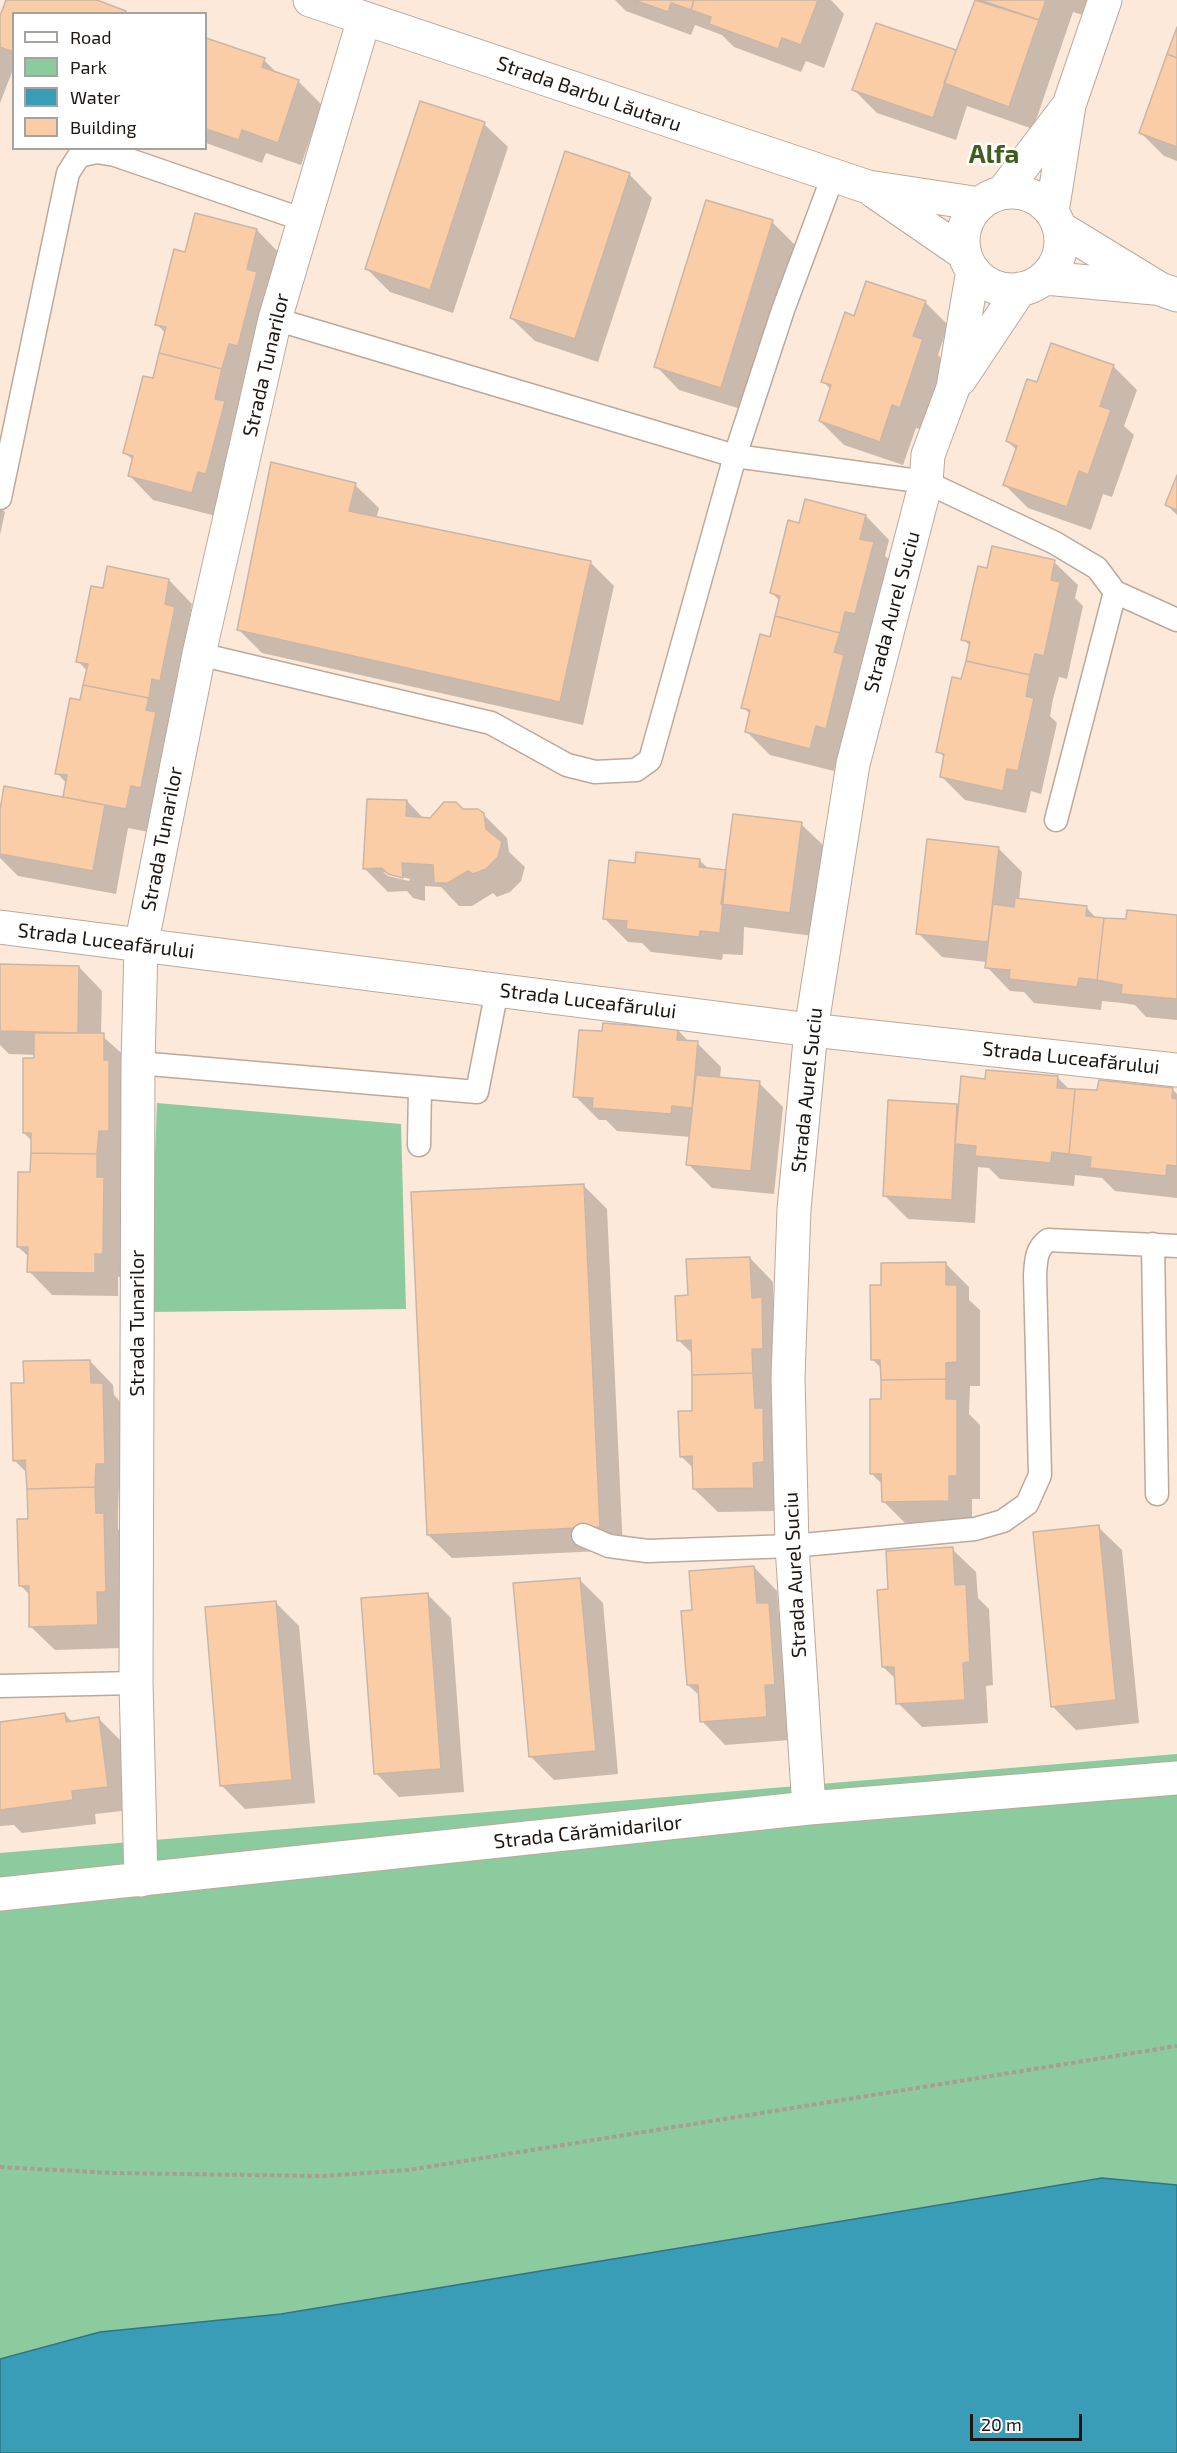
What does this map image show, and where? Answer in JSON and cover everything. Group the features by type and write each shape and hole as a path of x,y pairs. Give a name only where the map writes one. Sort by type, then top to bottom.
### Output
{"street":[{"name":"Strada Barbu Lăutaru","path":"310,0 868,187 992,198"},
{"path":"1069,105 992,198 973,210 964,227 962,245 969,262 978,277 993,287 1011,291 1033,283 1056,264 1061,246 1056,220 1069,105 1106,0"},
{"name":"Strada Tunarilor","path":"141,1880 136,1683 138,1063 141,946 199,654 275,319 364,19"},
{"name":"Strada Barbu Lăutaru","path":"868,187 969,262"},
{"path":"992,198 1022,192 1039,199 1056,220 1169,292"},
{"name":"Strada Aurel Suciu","path":"809,1808 792,1546 788,1377 794,1209 811,1030 853,764 926,482 928,455 953,388 969,262"},
{"path":"1033,283 1169,292"},
{"name":"Strada Aurel Suciu","path":"953,388 1033,283"},
{"name":"Strada Luceafărului","path":"0,927 811,1030 1177,1070"},
{"name":"Strada Cărămidarilor","path":"0,1894 809,1808 1177,1778"}],"lane":[{"path":"0,498 2,470 68,173 80,156 96,152 115,155 304,220"},
{"path":"199,654 491,723 567,765 595,772 636,770 650,760 735,456 783,310 833,176"},
{"path":"275,319 735,456 926,482 1055,543 1096,568 1115,591 1177,620"},
{"path":"1056,820 1115,591"},
{"path":"138,1063 477,1092 497,990"},
{"path":"419,1145 420,1088"},
{"path":"583,1534 609,1546 647,1551 792,1546 975,1529 1003,1521 1026,1504 1040,1475 1035,1275 1040,1245 1048,1240 1177,1246"},
{"path":"1154,1244 1157,1494"},
{"path":"0,1686 136,1683"}],"path":[{"path":"0,2168 112,2174 324,2176 408,2170 1177,2046"}],"green space":[{"path":"157,1103 401,1124 406,1309 149,1312"},
{"path":"1177,1754 1177,2185 1102,2178 281,2314 100,2332 0,2359 0,1853"}],"water":[{"path":"1102,2178 1177,2185 1177,2453 0,2453 0,2359 100,2332 281,2314"}],"building":[{"path":"6,0 97,0 126,11 12,12 12,51 0,47 0,16"},
{"path":"634,0 694,0 691,10 671,3 668,12"},
{"path":"694,0 818,0 801,45 782,38 778,49 709,24 711,17 691,10"},
{"path":"975,0 1039,20 1009,107 944,83"},
{"path":"980,0 1046,0 1039,20"},
{"path":"876,23 956,50 933,118 852,90"},
{"path":"1177,27 1177,58 1167,54"},
{"path":"207,38 265,58 262,67 299,80 278,143 242,130 239,140 207,129"},
{"path":"1167,54 1177,58 1177,147 1139,133"},
{"path":"420,101 485,122 430,290 365,269"},
{"path":"565,151 630,173 575,339 510,318"},
{"path":"706,200 773,220 721,388 654,367"},
{"path":"195,213 257,229 247,269 257,272 238,346 229,344 222,369 159,353 166,327 155,325 174,249 185,252"},
{"path":"866,281 926,301 913,336 923,339 900,408 892,405 880,442 819,421 831,385 821,382 845,312 854,316"},
{"path":"1051,343 1114,365 1100,406 1111,410 1088,475 1079,471 1067,507 1003,485 1017,446 1006,441 1027,379 1037,382"},
{"path":"159,353 222,369 215,399 225,401 206,474 198,472 192,493 128,476 133,456 123,453 143,376 153,378"},
{"path":"271,462 356,483 349,511 591,561 560,702 237,630"},
{"path":"1177,475 1177,510 1165,505"},
{"path":"805,499 866,515 860,539 874,542 855,614 845,612 840,633 775,616 780,596 770,593 788,520 799,523"},
{"path":"992,546 1055,560 1051,580 1060,582 1044,656 1035,654 1030,675 966,661 970,642 961,640 978,566 987,568"},
{"path":"107,566 169,579 165,604 175,607 160,681 152,679 149,698 83,685 88,664 76,662 91,586 103,588"},
{"path":"775,616 840,633 834,652 844,655 826,729 816,726 810,749 745,732 750,710 741,708 760,634 770,637"},
{"path":"966,661 1030,675 1026,696 1034,698 1018,771 1007,769 1003,791 940,777 944,754 936,752 952,677 961,679"},
{"path":"83,685 149,698 146,710 156,712 141,788 131,786 126,809 63,797 67,775 55,774 70,698 80,700"},
{"path":"4,786 105,805 93,871 0,854 0,810"},
{"path":"367,799 407,800 406,816 430,818 444,802 456,802 463,809 478,809 484,813 486,829 502,842 498,857 486,869 473,874 468,871 448,883 434,883 433,865 402,863 403,878 388,874 382,868 363,869"},
{"path":"733,814 802,822 790,913 721,904"},
{"path":"927,839 999,847 988,942 916,934"},
{"path":"636,852 700,859 699,867 726,870 720,933 700,931 699,937 626,929 627,921 603,919 609,860 635,863"},
{"path":"1015,898 1087,906 1086,916 1104,918 1097,980 1079,978 1077,987 1009,979 1010,970 985,968 993,904 1014,907"},
{"path":"1127,910 1177,915 1177,999 1121,994 1122,985 1097,980 1104,918 1126,919"},
{"path":"0,964 79,966 78,1033 0,1031"},
{"path":"603,1023 678,1029 677,1040 698,1041 692,1108 672,1106 671,1114 592,1108 593,1098 573,1097 579,1030 602,1031"},
{"path":"34,1033 104,1033 104,1060 109,1060 109,1131 99,1131 97,1154 31,1153 31,1133 23,1133 23,1058 34,1058"},
{"path":"986,1070 1058,1076 1057,1088 1075,1089 1069,1154 1052,1152 1051,1163 975,1156 976,1146 955,1144 961,1076 985,1079"},
{"path":"696,1075 760,1081 751,1171 686,1165"},
{"path":"1099,1080 1173,1088 1172,1098 1177,1099 1177,1166 1167,1165 1166,1176 1090,1168 1091,1157 1069,1154 1075,1089 1097,1090"},
{"path":"888,1100 957,1104 952,1200 883,1196"},
{"path":"31,1153 97,1154 97,1177 104,1177 103,1254 95,1254 95,1273 27,1272 28,1247 17,1247 18,1172 30,1172"},
{"path":"584,1184 600,1527 427,1535 411,1192"},
{"path":"750,1257 752,1298 762,1297 763,1349 752,1349 753,1373 692,1375 691,1340 677,1341 675,1296 688,1295 686,1259"},
{"path":"946,1262 946,1285 957,1285 957,1362 946,1363 946,1379 881,1380 880,1360 871,1360 870,1285 881,1285 881,1263"},
{"path":"90,1360 91,1383 103,1383 105,1464 96,1464 95,1487 27,1489 25,1460 13,1461 11,1383 24,1383 23,1361"},
{"path":"753,1373 755,1408 763,1408 764,1462 753,1463 754,1488 693,1489 692,1456 680,1457 678,1411 692,1411 692,1375"},
{"path":"946,1379 946,1399 957,1399 957,1476 949,1476 949,1501 882,1502 881,1474 870,1474 870,1399 881,1399 881,1380"},
{"path":"95,1487 96,1513 104,1513 106,1592 97,1592 98,1625 29,1627 29,1586 19,1586 17,1519 28,1519 27,1489"},
{"path":"1099,1525 1116,1700 1051,1707 1033,1532"},
{"path":"953,1547 955,1585 966,1584 970,1662 963,1663 965,1700 896,1704 894,1667 882,1667 877,1590 888,1589 886,1551"},
{"path":"754,1566 757,1603 769,1603 775,1685 765,1685 767,1717 700,1722 698,1685 687,1685 681,1611 692,1610 689,1571"},
{"path":"580,1578 596,1751 529,1757 513,1583"},
{"path":"428,1593 441,1769 374,1774 361,1598"},
{"path":"276,1601 292,1780 220,1786 205,1607"},
{"path":"65,1713 66,1722 99,1717 108,1787 72,1791 73,1800 0,1810 0,1722"}],"district":[{"name":"Alfa","path":"994,154"}]}
